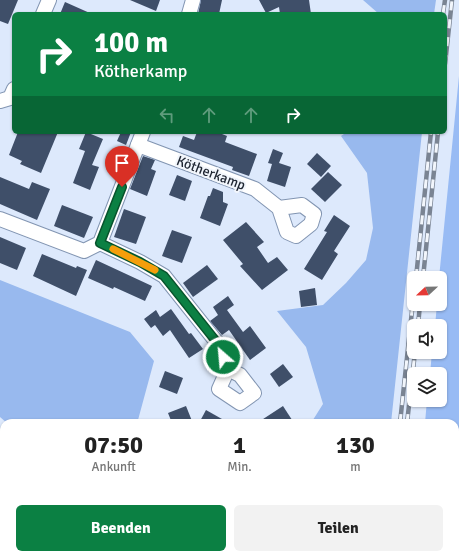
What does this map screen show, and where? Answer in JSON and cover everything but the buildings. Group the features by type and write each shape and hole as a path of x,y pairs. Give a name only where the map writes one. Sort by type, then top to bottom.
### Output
{"street":[{"path":"44,12 49,0"},
{"path":"190,12 193,0"},
{"path":"0,101 10,98 12,94"},
{"path":"0,219 84,251 92,249 100,243 142,134"},
{"name":"Kötherkamp","path":"138,145 255,189 279,208"},
{"path":"100,243 140,262 164,276 219,345 228,369"}],"shaded area":[{"path":"363,0 436,0 434,12 377,12"},
{"path":"459,76 459,419 425,419 426,407 447,407 447,367 431,367 431,359 447,359 447,319 436,319 436,311 447,311 447,271 440,271"},
{"path":"344,134 422,134 391,419 314,419 323,404 306,347 277,311 323,305 346,283 366,260 373,228 367,173 341,136"},
{"path":"0,280 130,332 154,361 138,419 2,419 0,417"}],"railway":[{"path":"443,12 445,0"},
{"path":"447,46 452,0"},
{"path":"417,271 431,134"},
{"path":"424,271 438,134"},
{"path":"400,419 412,311"},
{"path":"419,311 419,319"},
{"path":"407,419 414,359"}],"slow traffic":[{"path":"113,249 155,270"}],"route":[{"path":"122,187 100,243 154,269 164,276 219,345 223,357"}]}
